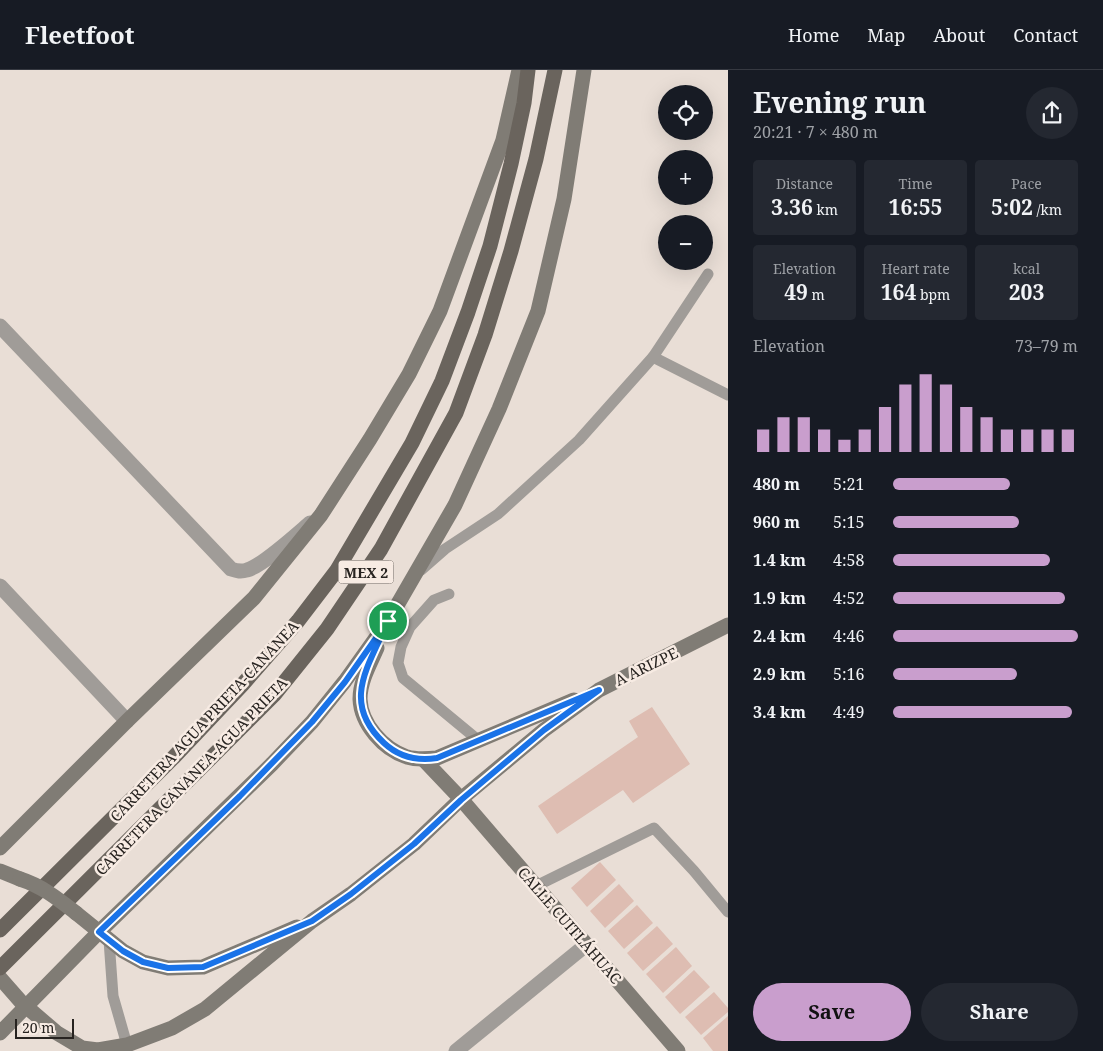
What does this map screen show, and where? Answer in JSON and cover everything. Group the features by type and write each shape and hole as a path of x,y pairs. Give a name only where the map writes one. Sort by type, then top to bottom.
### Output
{"main road":[{"name":"CARRETERA AGUA PRIETA-CANANEA","path":"0,930 173,758 243,684 298,621 337,570 412,443 452,356 490,246 511,164 524,103 528,70"},
{"name":"CARRETERA CANANEA-AGUA PRIETA","path":"0,968 274,695 327,629 381,549 456,413 485,335 512,250 536,159 554,70"}],"street":[{"path":"0,848 254,598 321,515 399,390 440,311 503,140 519,70"},
{"path":"0,1033 26,1006 104,936 312,722 345,682 388,621 455,505 499,409 538,311 564,199 584,70"},
{"path":"0,326 231,569 240,572 249,570 261,563 321,515"},
{"path":"0,586 127,721"},
{"path":"388,621 362,682 360,700 364,716 373,732 389,748 406,756 424,760 437,758 599,690"},
{"name":"A ARIZPE","path":"312,921 351,894 414,844 461,800 544,730 599,690 728,625"},
{"name":"CALLE CUITLÁHUAC","path":"424,760 461,800 678,1051"},
{"path":"0,871 44,889 123,951 143,962 168,968 203,967 312,921"},
{"path":"67,1051 82,1048 98,1050 126,1048 172,1028 205,1009 312,921"},
{"path":"456,1051 586,946"},
{"path":"4,982 26,1006 57,1033 82,1048"}],"lane":[{"path":"411,580 445,549 498,514 579,440 653,357 708,274"},
{"path":"653,357 728,395"},
{"path":"449,594 434,600 410,627 401,647 398,663 403,678 478,740"},
{"path":"536,886 654,828 694,871 728,912"},
{"path":"104,936 113,996 126,1048"}],"building":[{"path":"652,707 690,764 633,803 623,790 557,834 538,806 638,737 629,721"},
{"path":"600,862 616,880 587,907 571,888"},
{"path":"619,884 634,901 605,928 590,911"},
{"path":"637,905 653,923 624,949 608,931"},
{"path":"657,926 673,944 643,971 627,953"},
{"path":"676,947 692,966 663,993 646,974"},
{"path":"694,970 710,987 680,1014 665,997"},
{"path":"714,992 728,1008 728,1012 701,1035 685,1017"},
{"path":"728,1016 728,1051 713,1051 703,1038"}],"route":[{"path":"388,621 362,682 360,700 364,716 373,732 389,748 406,756 424,760 437,758 599,690 544,730 461,800 414,844 351,894 312,921 203,967 168,968 143,962 123,951 99,932 240,796 312,722 345,682 388,621"}]}
